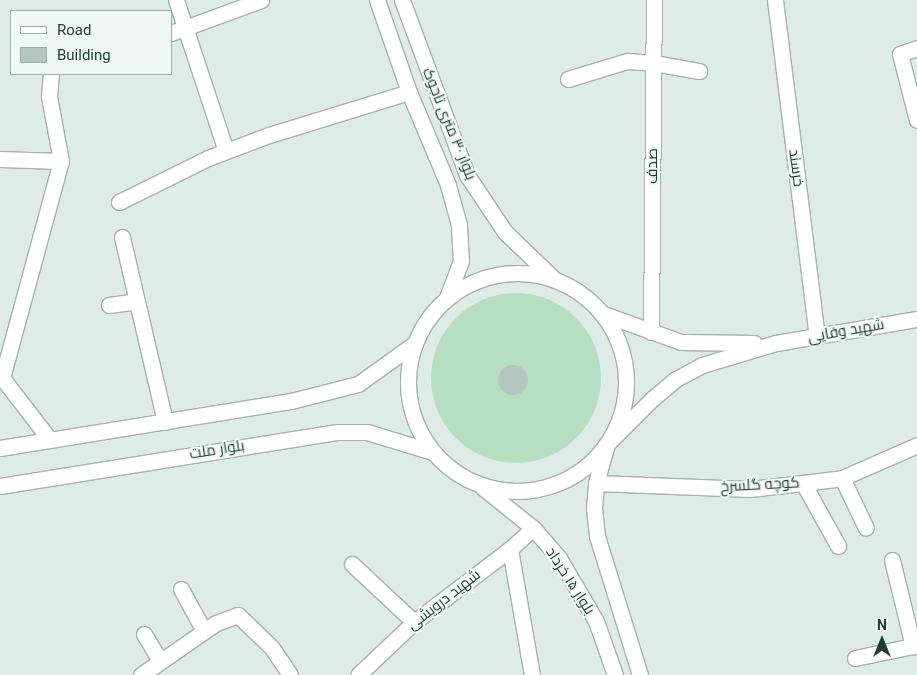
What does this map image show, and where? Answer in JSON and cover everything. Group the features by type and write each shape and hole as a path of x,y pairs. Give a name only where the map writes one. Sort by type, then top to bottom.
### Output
{"street":[{"path":"176,0 187,28 226,151"},
{"path":"172,32 187,28 261,0"},
{"name":"بلوار ۳۰ متری تاجوک","path":"376,0 409,92 448,184 459,225 461,262 447,298"},
{"name":"بلوار ۳۰ متری تاجوک","path":"402,0 467,175 505,232 555,280"},
{"name":"صدف","path":"651,332 654,0"},
{"name":"خرسند","path":"775,0 817,336"},
{"path":"917,48 900,54 917,120"},
{"path":"568,79 627,62 654,63 699,71"},
{"path":"50,440 1,377 61,161 49,96 51,75"},
{"path":"119,202 226,151 409,92"},
{"path":"0,159 61,161"},
{"path":"122,237 165,422"},
{"path":"607,444 617,426 626,385 625,364 616,337 601,313 580,293 555,280 527,274 498,275 471,283 447,298 428,319 414,344 408,392 420,434 433,452 454,471 479,484 507,491 535,490 563,481 587,466 607,444 676,379 702,365 776,343"},
{"path":"109,305 136,301"},
{"path":"601,313 651,332 689,342 776,343"},
{"name":"شهید وفایی","path":"776,343 917,319"},
{"path":"0,448 291,402 358,384 414,344"},
{"name":"بلوار ملت","path":"0,486 338,432 366,432 433,452"},
{"name":"بلوار ۱۵ خرداد","path":"607,444 596,483 594,508 597,536 640,675"},
{"name":"کوچه گلسرخ","path":"596,483 750,489 803,483 842,478 917,445"},
{"path":"842,478 866,528"},
{"path":"803,483 838,546"},
{"name":"بلوار ۱۵ خرداد","path":"479,484 533,528 559,558 596,621 615,675"},
{"name":"شهید درویشی","path":"358,675 414,622 510,550 533,528"},
{"path":"510,550 532,675"},
{"path":"855,658 915,645 892,560"},
{"path":"352,564 414,622"},
{"path":"181,589 204,631"},
{"path":"141,675 204,631 238,615 272,648 290,675"},
{"path":"144,634 160,661"}],"green space":[{"path":"516,293 541,297 556,303 570,312 582,324 591,338 597,353 601,378 597,403 591,418 582,432 570,444 556,453 541,459 516,463 491,459 476,453 462,444 450,432 441,418 435,403 431,378 435,353 441,338 450,324 462,312 476,303 491,297"}],"building":[{"path":"513,365 519,366 527,374 527,386 519,394 513,395 507,394 499,386 498,380 499,374 507,366"}]}
